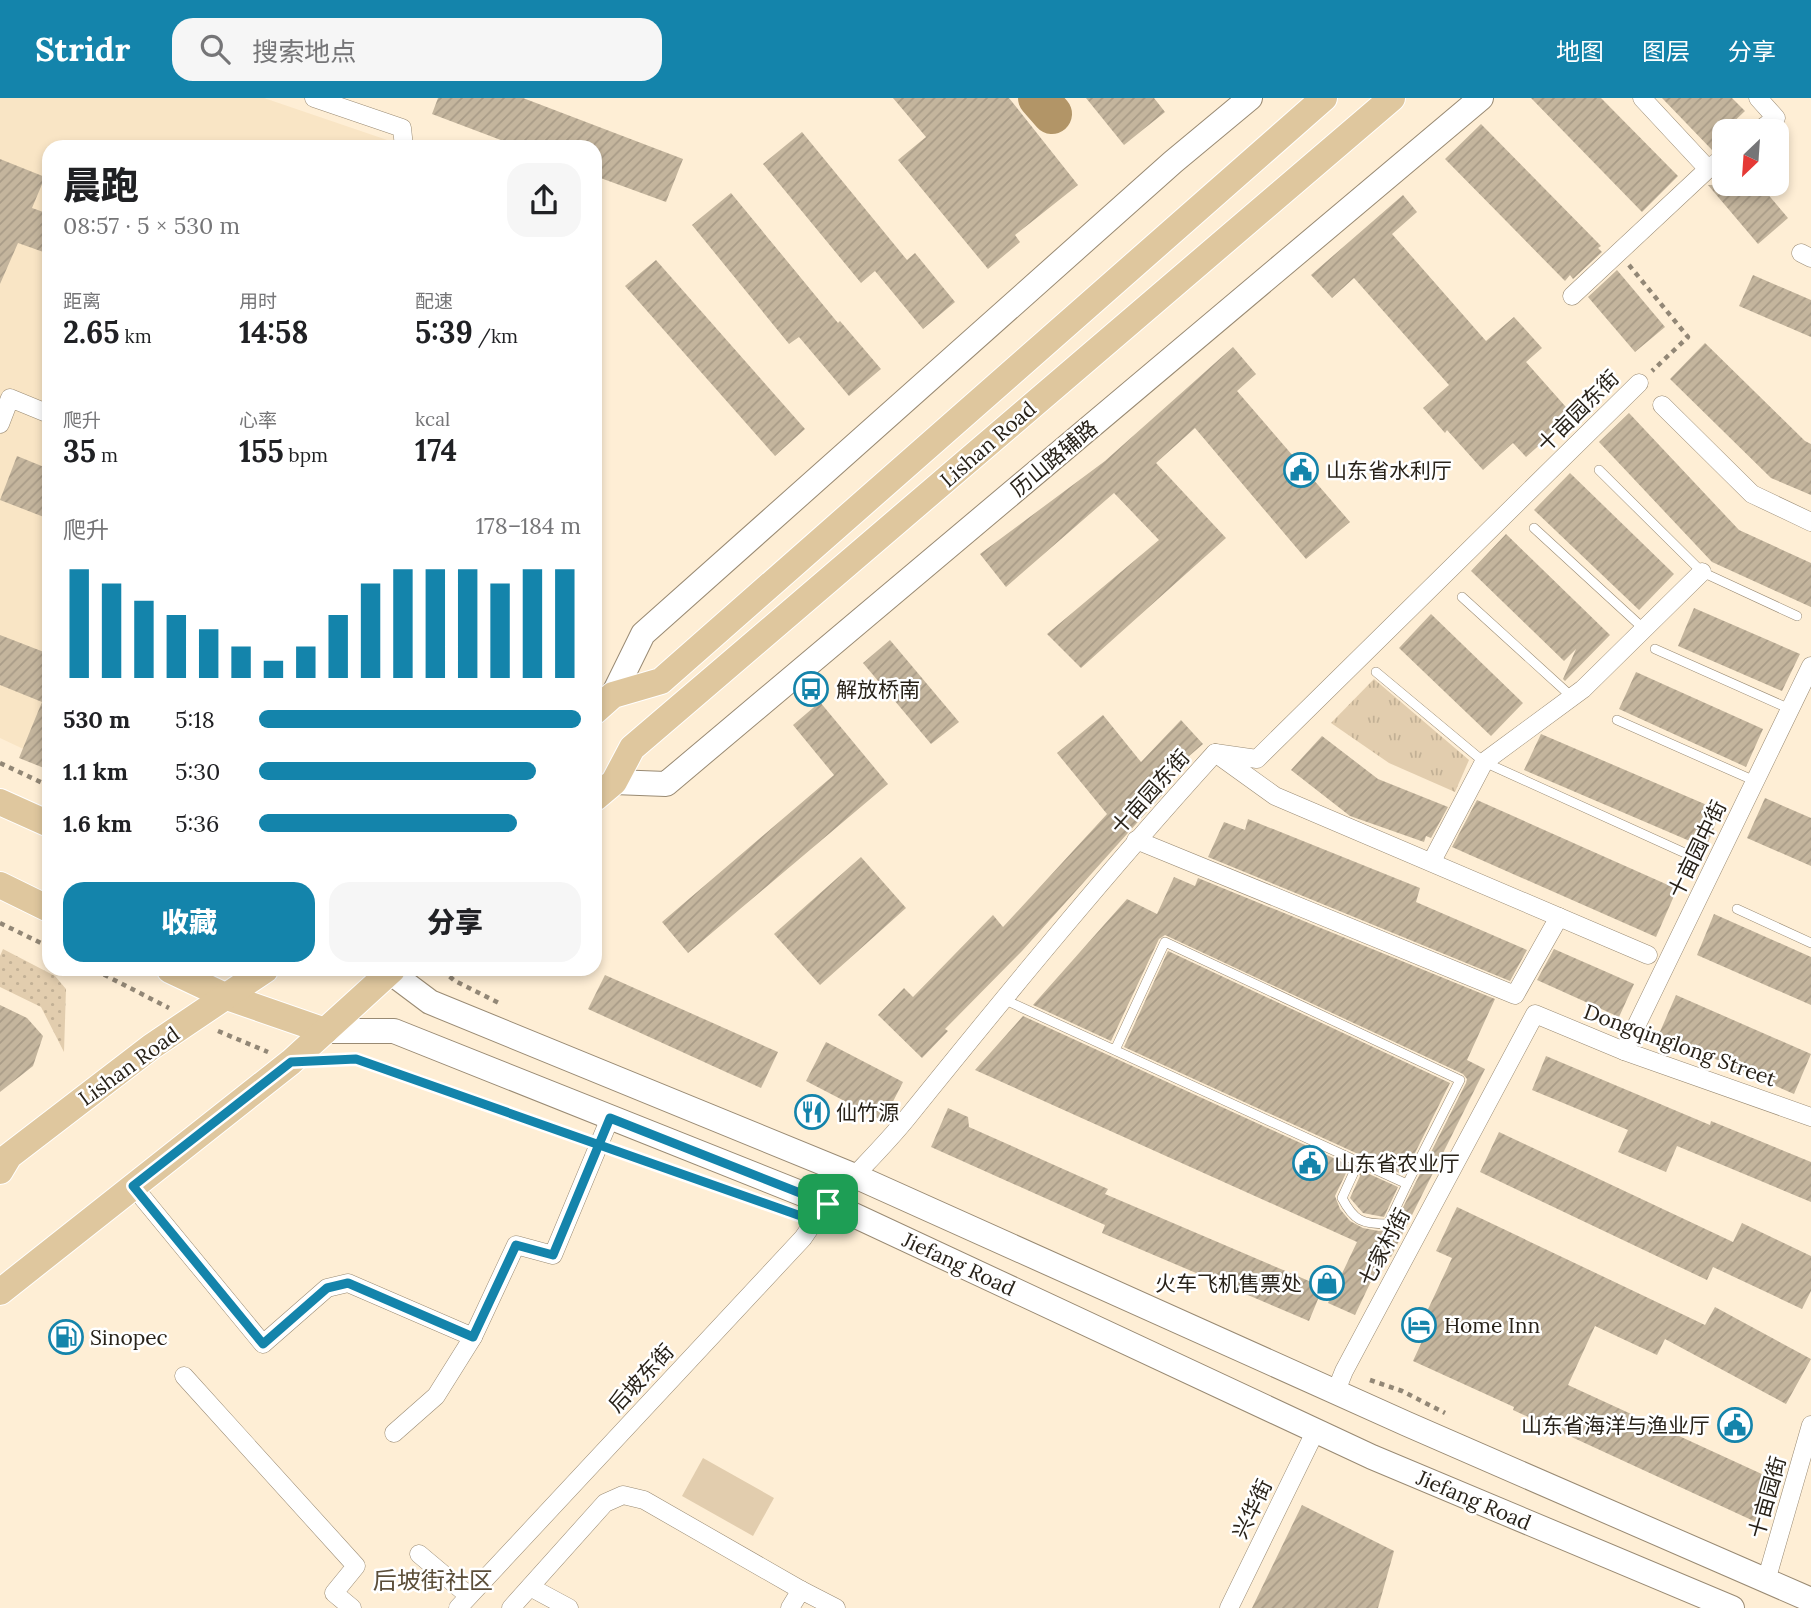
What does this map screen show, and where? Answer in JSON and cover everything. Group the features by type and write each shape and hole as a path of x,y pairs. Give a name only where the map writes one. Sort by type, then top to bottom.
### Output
{"main road":[{"path":"604,703 643,634 1163,171 1250,98"},
{"name":"Lishan Road","path":"604,703 661,681 1324,98"},
{"name":"Lishan Road","path":"605,790 632,748 1392,98"},
{"name":"历山路辅路","path":"605,790 666,784 1481,98"},
{"path":"0,802 42,821"},
{"path":"0,885 42,906"},
{"name":"Jiefang Road","path":"182,976 226,997 325,1031 394,1031 828,1204 1380,1461 1732,1608"},
{"name":"Lishan Road","path":"3,1161 152,1047 256,976"},
{"path":"0,1292 291,1062 383,976"},
{"name":"Jiefang Road","path":"397,976 430,1002 629,1086 855,1176 1811,1600"}],"street":[{"path":"314,98 402,128 403,140"},
{"path":"1642,98 1708,169"},
{"path":"1758,98 1775,119"},
{"path":"1572,296 1712,166"},
{"name":"十亩园东街","path":"855,1176 882,1149 1136,840 1215,753 1257,760 1639,383"},
{"path":"0,424 5,395 42,411"},
{"path":"1661,405 1752,494 1811,522"},
{"path":"1432,861 1484,762 1583,689 1702,572"},
{"name":"十亩园中街","path":"1624,1051 1811,666"},
{"path":"1215,753 1275,796 1648,955"},
{"path":"1136,840 1515,995 1559,917"},
{"name":"Dongqinglong Street","path":"1535,1014 1624,1051 1810,1113"},
{"name":"七家村街","path":"1336,1391 1344,1371 1535,1014"},
{"path":"394,1433 436,1396 473,1337 516,1245 553,1255 610,1118"},
{"name":"后坡东街","path":"463,1602 803,1238 828,1204 855,1176"},
{"path":"133,1186 263,1344 327,1288 348,1283 473,1337"},
{"path":"184,1376 356,1566 334,1593 352,1608"},
{"name":"十亩园街","path":"1766,1581 1811,1425"},
{"name":"兴华街","path":"1229,1608 1316,1430"},
{"path":"511,1608 605,1503 623,1495 644,1500 836,1608"},
{"path":"419,1554 463,1602"},
{"path":"530,1587 569,1608"},
{"path":"790,1608 801,1590"}],"lane":[{"path":"1599,470 1702,572 1797,615"},
{"path":"1534,528 1644,629"},
{"path":"1462,597 1572,697"},
{"path":"1655,649 1790,709"},
{"path":"1376,672 1484,762 1687,854"},
{"path":"1617,720 1755,781"},
{"path":"1737,909 1811,943"},
{"path":"1115,1050 1165,942 1460,1080 1388,1224 1371,1224 1350,1215 1342,1198 1353,1174"},
{"path":"1003,999 1407,1184"}],"path":[{"path":"1619,253 1688,337 1639,383"},
{"path":"0,763 42,783"},
{"path":"0,923 42,944"},
{"path":"107,976 192,1020 291,1062 356,1059 586,1140"},
{"path":"612,1149 713,1185"}],"shaded area":[{"path":"0,98 264,98 387,140 42,140 42,758 0,738"}],"green space":[{"path":"1374,679 1469,760 1455,792 1389,763 1331,723"},
{"path":"3,949 42,969 42,976 55,976 66,989 64,1052 41,1007 0,987 0,956"},
{"path":"703,1458 774,1498 753,1536 682,1496"}],"building":[{"path":"438,98 523,98 683,159 666,202 602,179 602,140 501,140 432,114"},
{"path":"893,98 1009,98 1078,185 1015,235 1020,242 988,269 898,160 926,137"},
{"path":"1086,98 1154,98 1165,112 1124,145"},
{"path":"1531,98 1601,98 1678,176 1642,212"},
{"path":"1662,98 1732,98 1745,111 1737,119 1712,119 1712,150"},
{"path":"1481,124 1601,246 1598,248 1602,252 1573,279 1570,275 1565,281 1445,159"},
{"path":"802,132 907,260 915,253 955,302 923,329 875,271 861,283 763,164"},
{"path":"0,159 42,176 42,184 32,208 42,212 42,252 18,243 0,284"},
{"path":"731,193 838,323 840,321 881,369 849,396 799,337 789,344 692,225"},
{"path":"1403,195 1417,212 1392,234 1486,341 1514,317 1542,348 1526,362 1573,415 1526,457 1513,443 1483,470 1423,408 1449,385 1354,278 1332,298 1311,275"},
{"path":"1717,196 1769,196 1788,218 1758,244"},
{"path":"656,260 805,429 775,456 625,286"},
{"path":"1617,270 1665,327 1635,352 1588,297"},
{"path":"1753,275 1811,300 1811,337 1739,306"},
{"path":"1705,343 1811,444 1811,495 1771,478 1670,379"},
{"path":"1233,347 1256,374 1237,391 1350,522 1306,559 1195,428 1156,463 1226,538 1081,668 1047,634 1159,540 1114,493 1006,587 980,554 1105,461"},
{"path":"1629,413 1739,530 1811,563 1811,607 1712,562 1599,442"},
{"path":"17,456 42,466 42,516 0,500"},
{"path":"1570,473 1674,574 1639,610 1534,510"},
{"path":"1506,534 1610,635 1565,681 1563,679 1576,649 1564,661 1471,571"},
{"path":"1694,608 1800,654 1782,691 1678,646"},
{"path":"1431,614 1523,703 1491,736 1399,648"},
{"path":"0,635 42,651 42,702 0,685"},
{"path":"890,640 959,722 931,744 863,663"},
{"path":"1636,672 1763,729 1746,767 1619,709"},
{"path":"42,702 42,767 19,758"},
{"path":"820,702 888,784 688,953 662,922 834,775 793,725"},
{"path":"1103,715 1141,762 1181,720 1203,744 1159,782 1162,795 1022,951 945,1029 948,1031 922,1058 878,1015 904,988 913,997 993,915 1003,927 1107,814 1057,753"},
{"path":"1541,734 1721,811 1706,848 1524,770"},
{"path":"1322,736 1378,779 1448,807 1431,838 1426,836 1424,842 1350,816 1291,770"},
{"path":"1765,798 1811,818 1811,866 1747,838"},
{"path":"1477,800 1677,889 1656,937 1452,847"},
{"path":"1248,819 1420,888 1416,902 1527,950 1510,981 1208,857 1224,822 1245,830"},
{"path":"861,857 906,908 820,985 774,934"},
{"path":"1174,877 1195,886 1198,878 1495,999 1467,1060 1485,1069 1391,1257 1384,1254 1355,1315 1328,1303 1357,1242 975,1070 1023,1016 1353,1167 1347,1171 1335,1196 1340,1209 1350,1221 1363,1228 1379,1231 1392,1229 1466,1083 1467,1079 1463,1074 1165,935 1159,939 1111,1041 1033,1005 1127,899 1157,914"},
{"path":"1714,914 1811,957 1811,1005 1697,955"},
{"path":"1554,949 1634,984 1619,1017 1537,980"},
{"path":"1168,951 1450,1083 1404,1175 1124,1047"},
{"path":"605,975 778,1052 761,1088 588,1009"},
{"path":"1676,995 1811,1054 1794,1094 1659,1034"},
{"path":"0,1005 27,1018 43,1036 33,1066 0,1092"},
{"path":"826,1042 903,1082 883,1121 806,1081"},
{"path":"1546,1056 1710,1125 1711,1121 1811,1162 1811,1202 1677,1146 1666,1172 1618,1152 1628,1130 1532,1090"},
{"path":"948,1108 968,1117 969,1127 1108,1189 1105,1194 1323,1287 1309,1321 1102,1233 1105,1225 931,1147"},
{"path":"1499,1132 1733,1242 1742,1223 1811,1256 1811,1291 1802,1309 1713,1267 1707,1280 1480,1172"},
{"path":"1358,1169 1398,1187 1384,1217 1363,1213 1350,1198 1360,1176"},
{"path":"1457,1207 1705,1325 1715,1307 1811,1359 1786,1404 1665,1339 1657,1355 1595,1326 1568,1385 1777,1481 1758,1523 1413,1361 1430,1324 1423,1320 1452,1258 1436,1251"},
{"path":"1302,1505 1394,1551 1378,1608 1252,1608"}],"waterway":[{"path":"1038,98 1052,114"}],"place":[{"name":"山东省水利厅","path":"1301,470"},
{"name":"解放桥南","path":"811,689"},
{"name":"仙竹源","path":"812,1112"},
{"name":"山东省农业厅","path":"1310,1163"},
{"name":"火车飞机售票处","path":"1327,1283"},
{"name":"Home Inn","path":"1419,1325"},
{"name":"Sinopec","path":"66,1337"},
{"name":"山东省海洋与渔业厅","path":"1735,1425"}],"district":[{"name":"后坡街社区","path":"433,1580"}],"route":[{"path":"828,1204 610,1118 581,1186 553,1255 516,1245 473,1337 348,1283 327,1288 263,1344 133,1186 291,1062 356,1059 429,1085 574,1136 654,1164 734,1192 815,1221 828,1204"}]}
